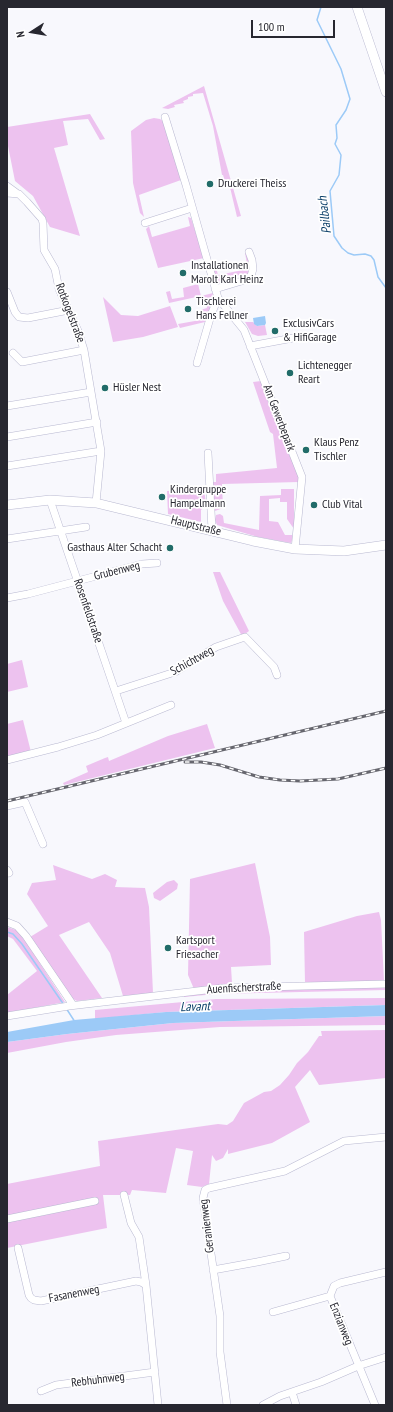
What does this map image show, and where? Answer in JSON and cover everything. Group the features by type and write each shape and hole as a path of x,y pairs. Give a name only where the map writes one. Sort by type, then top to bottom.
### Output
{"main road":[{"path":"356,7 386,92"},
{"name":"Hauptstraße","path":"7,505 50,500 96,503 253,541 295,549 344,552 386,546"}],"street":[{"name":"Am Gewerbepark","path":"164,117 218,298 244,330 302,477 295,549"},
{"name":"Rotkogelstraße","path":"7,186 19,194 42,219 44,250 55,269 59,289 78,331 84,350 101,451 96,503"},
{"path":"7,193 19,194"},
{"path":"145,222 192,208"},
{"path":"215,289 245,280 250,276 253,269 249,252"},
{"path":"7,292 15,312 19,317 28,318 69,310"},
{"path":"196,364 211,315 218,298"},
{"path":"250,346 293,338"},
{"path":"13,353 22,362 84,350"},
{"path":"7,406 91,392"},
{"path":"7,437 97,422"},
{"path":"7,466 101,451"},
{"path":"208,453 212,530"},
{"name":"Rosenfeldstraße","path":"50,500 126,723"},
{"path":"7,539 86,526"},
{"name":"Grubenweg","path":"7,598 28,594 142,564 157,563"},
{"name":"Schichtweg","path":"116,691 175,672 216,647 245,637 274,667 277,675"},
{"path":"7,760 58,747 97,734 171,705"},
{"path":"7,806 25,802 43,844"},
{"path":"7,922 17,926 26,936 71,1006"},
{"name":"Auenfischerstraße","path":"7,1016 60,1007 223,988 386,984"},
{"name":"Geranienweg","path":"227,1405 220,1352 220,1316 203,1198 205,1190 285,1171 344,1141 386,1137"},
{"path":"124,1195 130,1223 139,1236 146,1285 158,1405"},
{"path":"7,1219 95,1201"},
{"name":"Fasanenweg","path":"18,1248 28,1295 34,1300 41,1301 136,1281 146,1285"},
{"path":"213,1270 286,1256"},
{"name":"Enzianweg","path":"375,1405 330,1296 334,1286 340,1283 386,1272"},
{"path":"273,1312 330,1296"},
{"path":"262,1405 280,1396 321,1382 358,1366 386,1357"},
{"name":"Rebhuhnweg","path":"41,1391 56,1385 155,1372"},
{"path":"292,1392 296,1405"}],"shaded area":[{"path":"204,86 241,216 237,217 229,183 224,184 213,126 203,93 193,94 193,96 188,97 188,99 183,101 184,103 174,105 175,107 168,109 162,108"},
{"path":"90,114 105,139 100,140 88,119 63,121 68,145 54,148 80,236 50,227 33,196 15,181 7,141 7,127"},
{"path":"154,118 160,119 164,122 181,180 139,195 144,217 140,213 133,183 131,131 146,120"},
{"path":"188,217 191,218 204,258 158,268 146,229 149,226 152,237 190,226"},
{"path":"245,253 247,254 250,269 249,273 244,278 242,274 224,280 224,284 217,286 213,267 216,267 218,275 248,269"},
{"path":"198,284 201,296 169,303 166,292 170,291 172,299 184,297 183,288"},
{"path":"213,293 210,312 201,314 200,310 207,308 205,298 201,298 201,296"},
{"path":"103,297 121,315 138,316 170,306 178,327 143,337 113,342"},
{"path":"206,319 205,322 180,328 178,324"},
{"path":"245,322 253,322 257,326 265,325 267,335 258,336 252,334"},
{"path":"261,381 298,473 299,482 222,484 223,508 215,511 212,482 216,482 216,474 277,468 273,434 270,432 253,382"},
{"path":"204,489 206,504 201,510 201,522 168,514 167,491"},
{"path":"281,489 294,489 294,529 287,519 287,502 280,502 280,498 269,499 269,521 278,522 285,535 292,535 293,537 291,543 258,537 217,525 215,520 216,515 220,514 223,516 224,523 259,530 260,496 281,495"},
{"path":"213,572 220,572 249,631 242,636 223,601"},
{"path":"22,660 28,687 7,692 7,664"},
{"path":"23,720 31,752 7,757 7,724"},
{"path":"207,724 215,748 64,785 63,783 88,772 86,766 105,758 108,757 109,761 168,736"},
{"path":"255,863 270,937 271,965 231,967 232,983 194,989 188,975 190,879"},
{"path":"53,865 92,879 105,874 117,880 115,887 145,888 149,907 153,993 123,996 110,953 89,922 59,935 102,998 77,1001 71,998 30,937 48,926 27,894 32,883 56,880"},
{"path":"174,880 178,884 177,889 160,901 154,898 153,893 167,882"},
{"path":"379,912 381,920 384,981 305,983 304,932 357,916"},
{"path":"7,927 16,930 26,942 65,1002 7,1013 7,995 37,971 13,939 7,936"},
{"path":"386,987 386,990 216,994 184,997 219,991"},
{"path":"386,998 386,1005 166,1012 95,1019 95,1010 216,999"},
{"path":"386,1016 386,1025 220,1027 116,1035 66,1042 7,1053 7,1042 173,1023"},
{"path":"386,1030 386,1078 319,1085 310,1070 295,1087 310,1122 272,1143 228,1154 228,1149 223,1158 216,1161 212,1155 209,1184 202,1187 187,1185 193,1151 176,1148 166,1193 132,1190 130,1195 103,1195 107,1228 7,1248 7,1184 100,1166 98,1141 218,1124 227,1125 233,1121 244,1103 264,1092 271,1091 280,1085 297,1063 308,1052 319,1036 322,1036 321,1031"}],"water":[{"path":"265,316 265,325 257,326 254,324 253,318"},
{"path":"386,1005 386,1016 173,1023 7,1042 7,1032 74,1020 166,1012"}],"waterway":[{"name":"Pailbach","path":"321,7 317,20 341,69 350,99 346,110 336,125 337,138 335,144 341,155 339,175 330,191 334,236 342,248 348,253 354,255 365,254 371,256 374,260 378,277 386,288"},
{"path":"7,932 13,934 22,944 64,1005"},
{"path":"66,1008 75,1022"}],"railway":[{"path":"7,801 386,711"},
{"path":"185,762 201,762 220,765 259,777 300,781 338,779 386,768"}],"place":[{"name":"Druckerei Theiss","path":"210,184"},
{"name":"Installationen Marolt Karl Heinz","path":"183,273"},
{"name":"Tischlerei Hans Fellner","path":"188,309"},
{"name":"ExclusivCars & HifiGarage","path":"275,331"},
{"name":"Lichtenegger Reart","path":"290,373"},
{"name":"Hüsler Nest","path":"105,388"},
{"name":"Klaus Penz Tischler","path":"306,450"},
{"name":"Kindergruppe Hampelmann","path":"162,497"},
{"name":"Club Vital","path":"314,505"},
{"name":"Gasthaus Alter Schacht","path":"170,548"},
{"name":"Kartsport Friesacher","path":"168,948"}],"water label":[{"name":"Lavant","path":"195,1007"}]}
